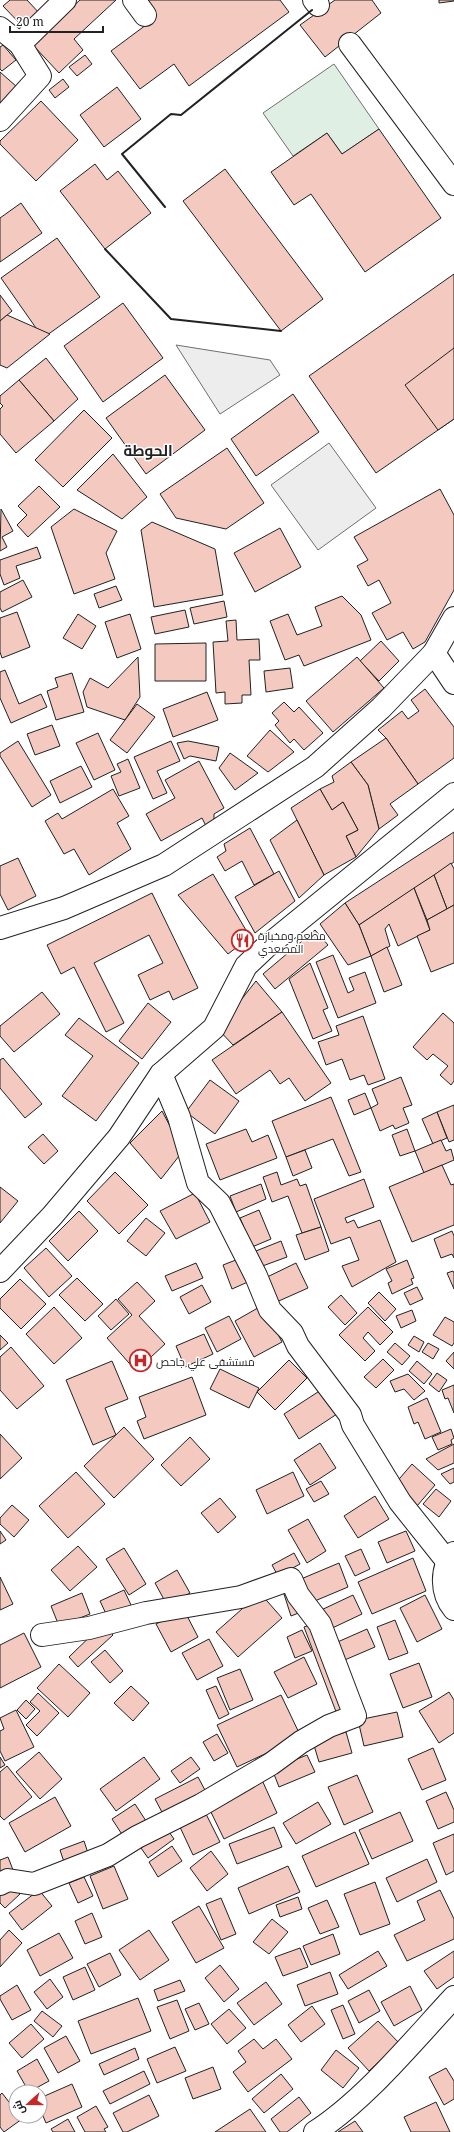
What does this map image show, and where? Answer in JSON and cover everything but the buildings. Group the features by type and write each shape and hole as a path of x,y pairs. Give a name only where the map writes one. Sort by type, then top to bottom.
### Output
{"street":[{"path":"20,44 65,0"},
{"path":"0,28 20,44 40,76 0,120"},
{"path":"350,44 454,184"},
{"path":"0,928 64,908 164,865 315,767 381,708 434,653 454,618"},
{"path":"434,653 454,683"},
{"path":"0,1271 52,1216 120,1137 162,1074 214,1028 246,966 454,794"},
{"path":"162,1074 179,1117 198,1183 219,1203 256,1276 270,1310 292,1333 298,1346 350,1415 353,1425 400,1502 451,1557 443,1578 450,1604 454,1609"},
{"path":"0,1884 8,1880 34,1884 108,1856 137,1837 201,1805 271,1764 301,1742 329,1726 356,1716 320,1624 298,1595 291,1579 241,1597 146,1613 89,1628 42,1635"},
{"path":"315,2132 328,2123 363,2092 454,1997"}],"green space":[{"path":"334,64 379,129 342,154 327,133 293,156 263,113"}],"shaded area":[{"path":"176,345 270,360 280,375 220,414"},
{"path":"329,443 376,508 318,550 271,485"}],"wall":[{"path":"165,207 122,154 171,114 181,115 312,10"},
{"path":"105,249 171,319 281,331"}],"place":[{"name":"مطعم ومخبازة المصعدي","path":"242,941"},
{"name":"مستشفى علي جاحص","path":"141,1361"}],"district":[{"name":"الحوطة","path":"148,450"}]}
